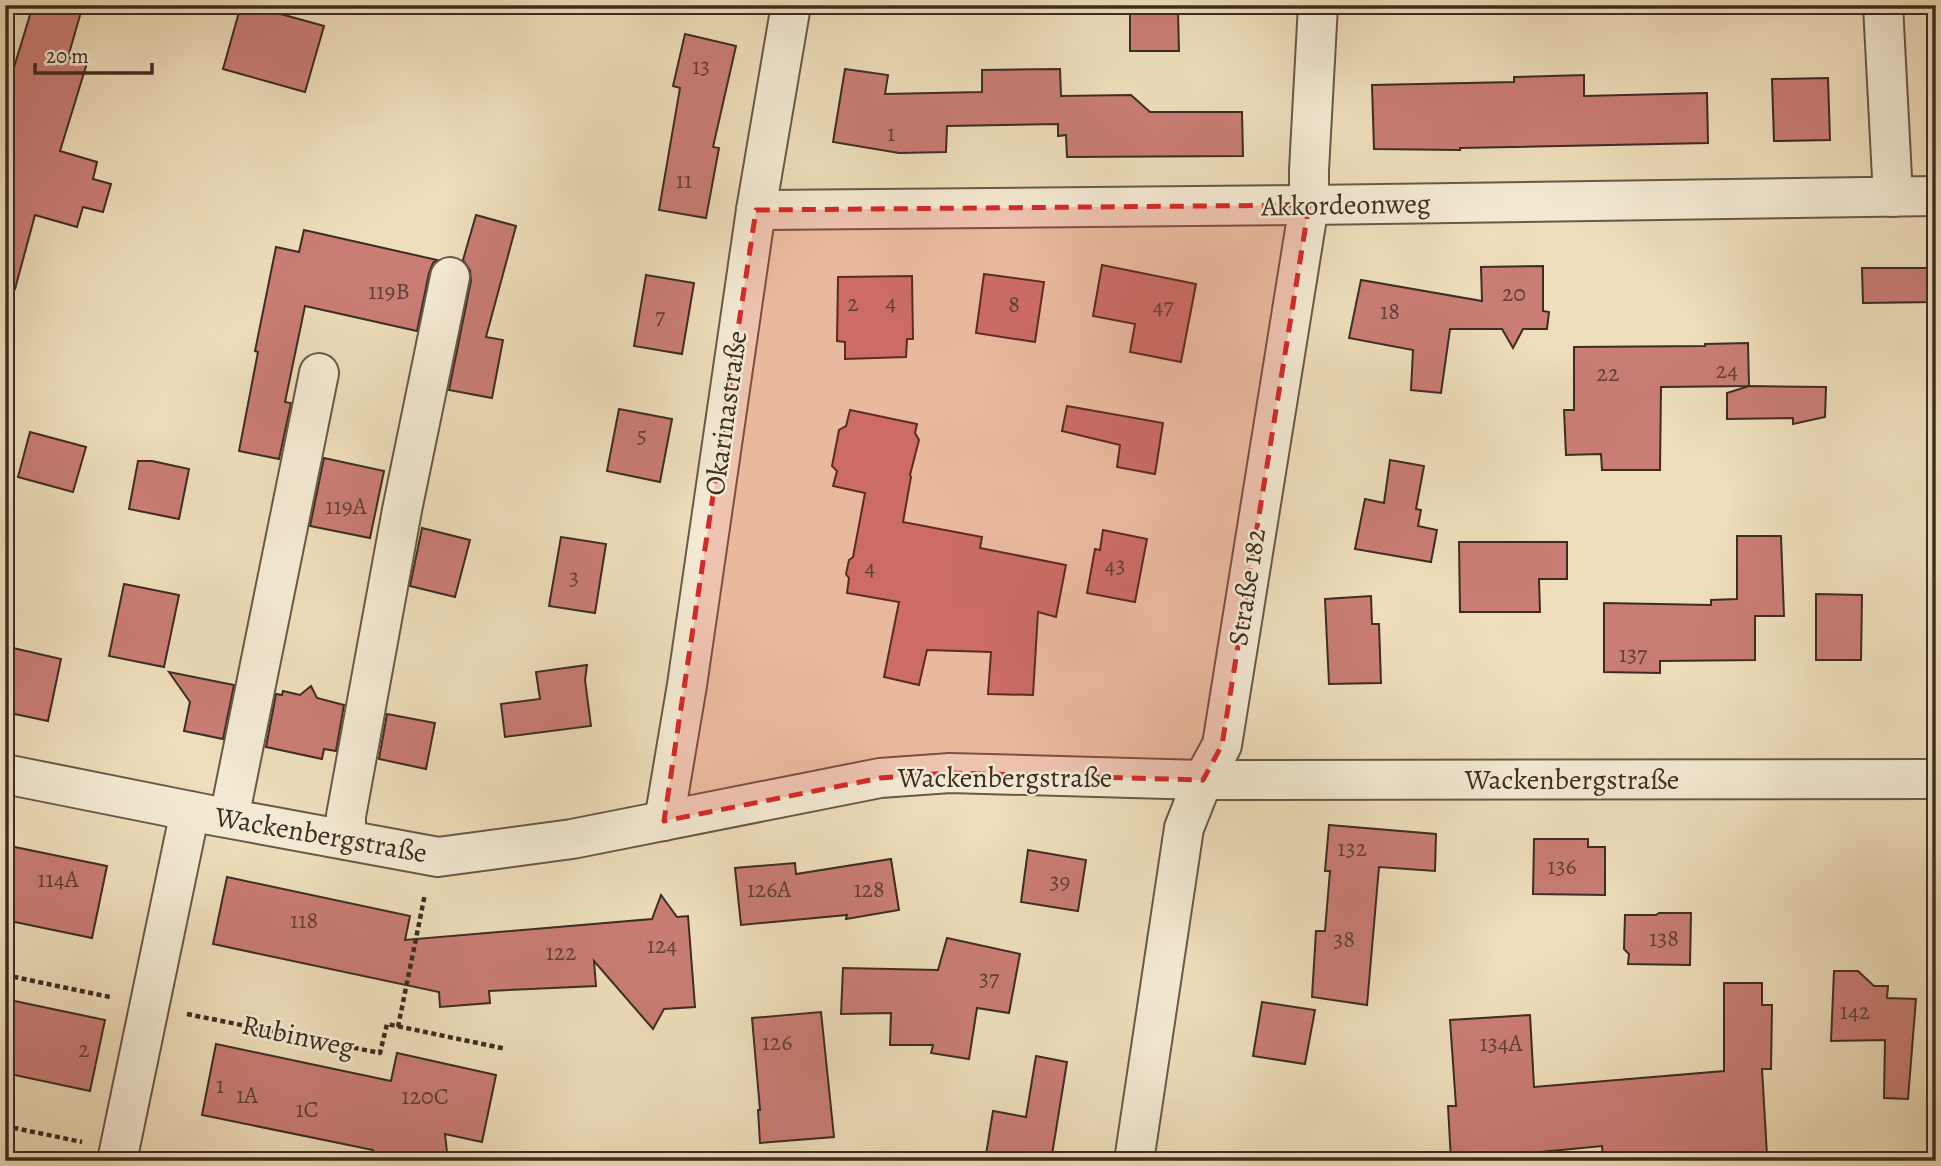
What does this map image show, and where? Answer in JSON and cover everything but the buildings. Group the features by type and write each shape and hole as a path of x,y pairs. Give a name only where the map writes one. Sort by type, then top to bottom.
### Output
{"street":[{"name":"Okarinastraße","path":"664,821 687,685 756,210 791,5"},
{"name":"Straße 182","path":"1134,1161 1184,828 1203,780 1222,745 1309,205 1318,5"},
{"path":"1883,5 1893,197"},
{"name":"Akkordeonweg","path":"756,210 1936,197"},
{"path":"346,840 346,816 402,510 450,277"},
{"path":"229,818 319,373"},
{"name":"Wackenbergstraße","path":"5,774 438,857 572,839 880,778 950,773 1203,780 1936,779"},
{"path":"117,1161 190,811"}],"path":[{"path":"398,1027 425,888"},
{"name":"Rubinweg","path":"5,975 380,1053 387,1024 506,1049"}],"highlighted area":[{"path":"1309,205 1222,745 1203,780 950,773 880,778 664,821 756,210"}]}
